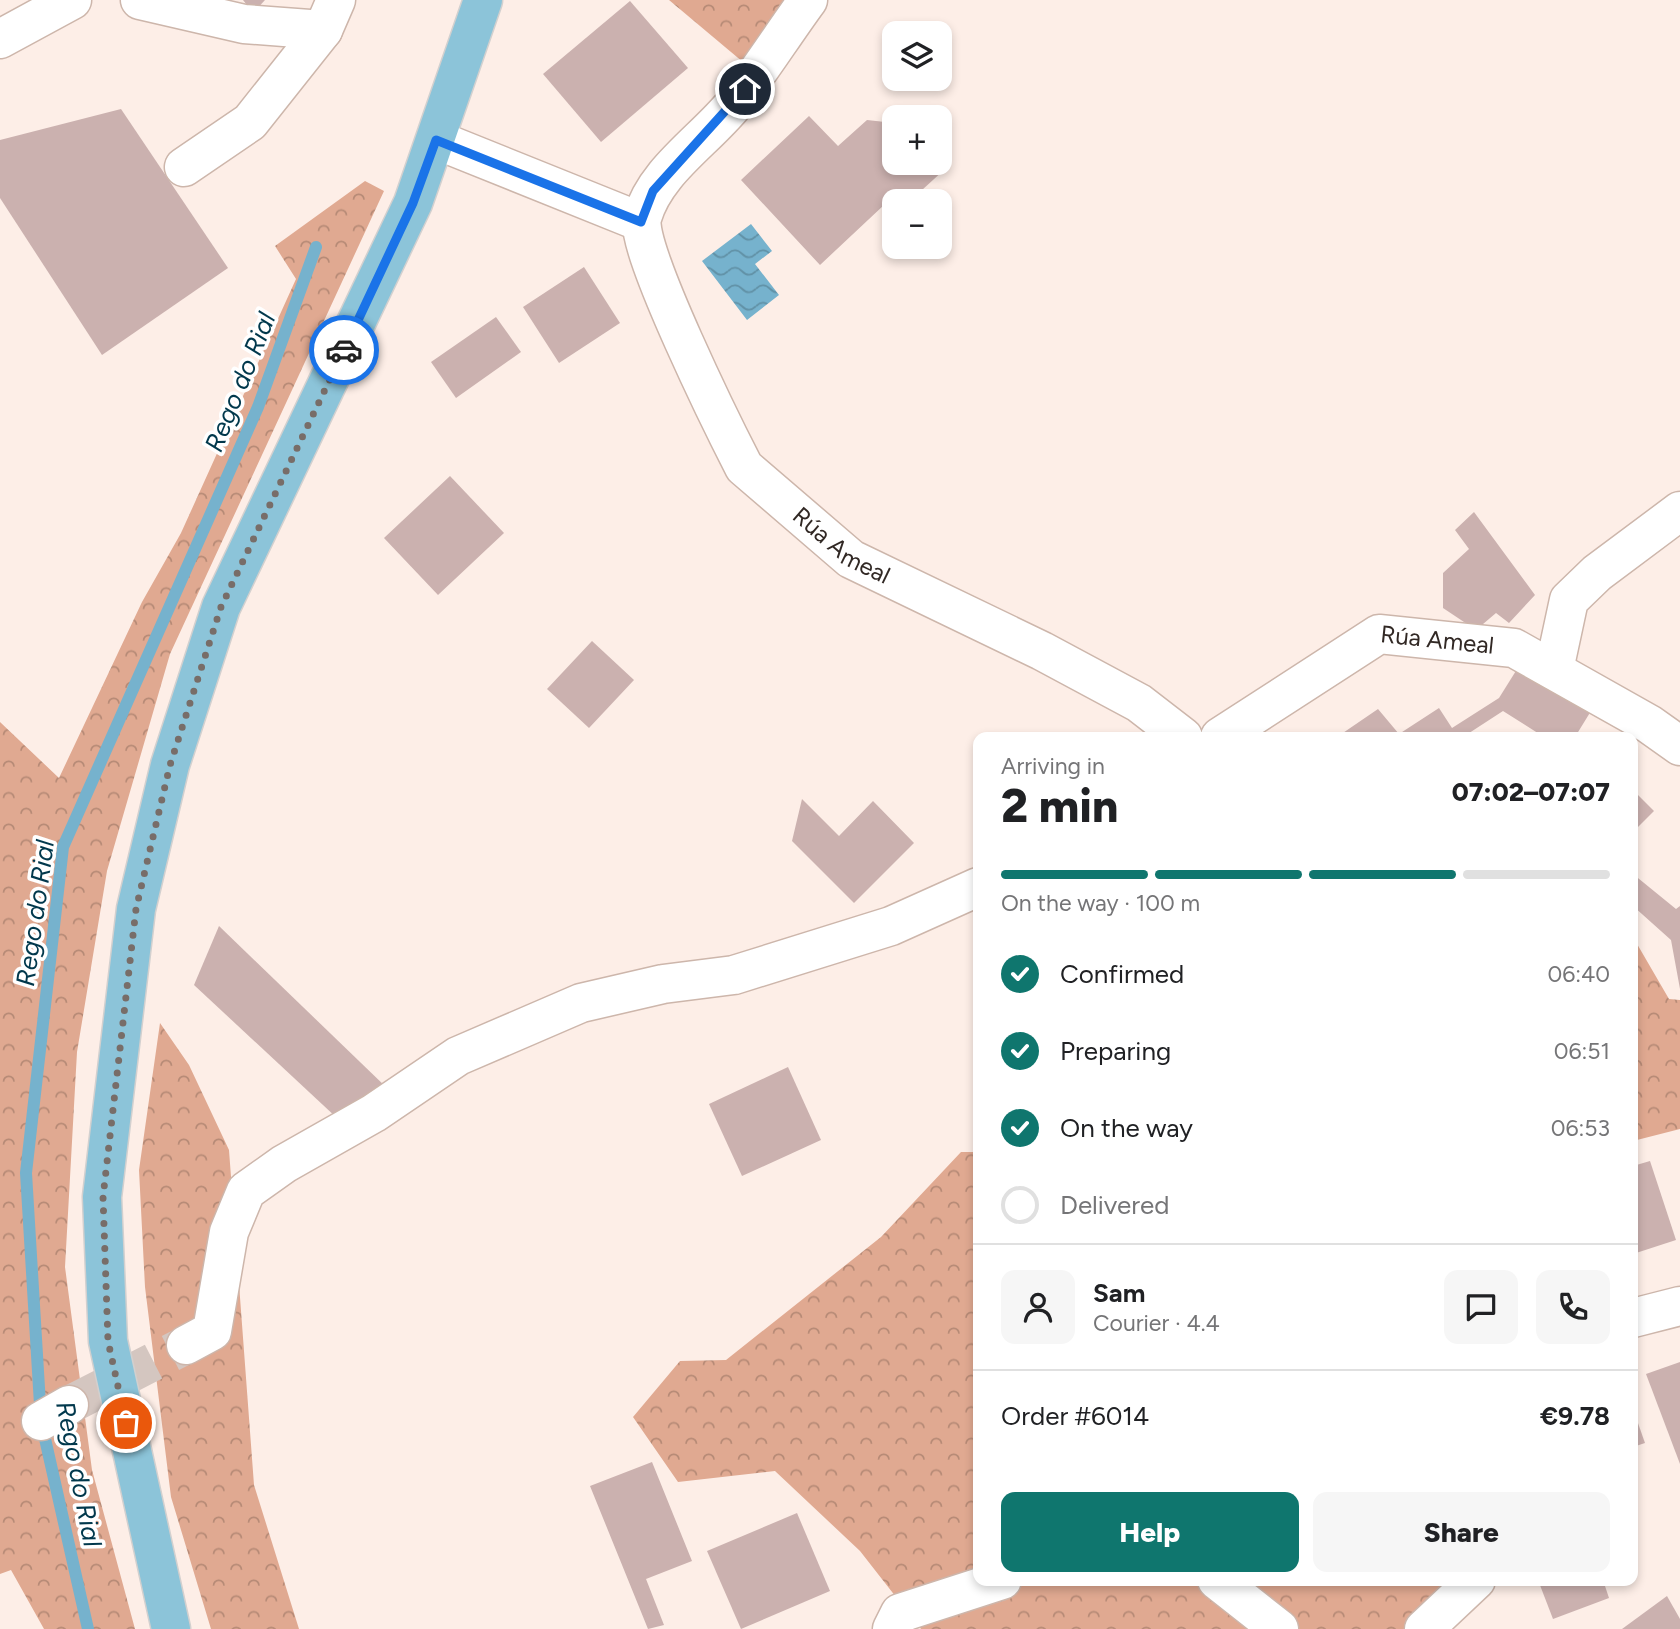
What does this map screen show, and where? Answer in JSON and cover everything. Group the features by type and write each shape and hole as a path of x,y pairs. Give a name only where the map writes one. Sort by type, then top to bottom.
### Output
{"main road":[{"path":"171,1629 108,1341 103,1197 136,909 170,765 221,607 413,203 483,0"}],"street":[{"path":"0,39 72,0"},
{"path":"140,0 244,24 329,15"},
{"path":"436,140 641,222 653,191 734,104 808,0"},
{"path":"184,167 250,122 329,15"},
{"name":"Rúa Ameal","path":"641,222 652,259 691,359 744,467 851,559 1042,651 1127,696 1176,732"},
{"path":"1554,670 1570,600 1597,573 1680,511"},
{"name":"Rúa Ameal","path":"1228,732 1379,635 1514,648 1649,724 1680,746"},
{"path":"186,1345 212,1331 229,1232 247,1191 284,1164 374,1113 458,1056 581,1003 663,984 734,975 891,926 973,889"},
{"path":"1638,1317 1680,1306"},
{"path":"892,1629 900,1613 983,1586"},
{"path":"1225,1586 1279,1629"},
{"path":"1434,1624 1470,1586"}],"green space":[{"path":"669,0 801,0 756,73"},
{"path":"365,181 384,191 170,654 107,871 77,1052 65,1267 92,1470 135,1629 44,1629 11,1570 0,1574 0,722 59,778 142,602 181,533 296,279 275,246"},
{"path":"1638,946 1669,999 1680,1000 1680,1129 1638,1140"},
{"path":"160,1023 189,1065 229,1150 254,1485 299,1629 211,1629 171,1497 145,1287 139,1170"},
{"path":"961,1152 973,1152 973,1586 1450,1586 1420,1629 921,1629 860,1551 775,1471 678,1482 633,1417 680,1361 726,1360 881,1237"}],"water":[{"path":"751,224 772,251 755,264 779,295 747,320 702,261"}],"building":[{"path":"243,0 265,0 253,13"},
{"path":"630,1 688,68 601,142 543,74"},
{"path":"121,109 228,268 102,355 0,198 0,140"},
{"path":"809,116 838,146 867,120 882,122 882,175 938,175 923,189 882,189 882,207 820,265 741,180"},
{"path":"584,267 620,323 559,363 523,307"},
{"path":"496,317 521,352 456,398 431,362"},
{"path":"450,476 504,533 438,595 384,538"},
{"path":"1474,512 1535,595 1509,623 1496,613 1476,630 1443,608 1443,573 1469,549 1455,530"},
{"path":"592,641 634,680 589,728 547,689"},
{"path":"1519,666 1591,711 1578,732 1536,732 1503,711 1471,732 1402,732 1439,708 1452,728 1499,698"},
{"path":"1378,709 1397,732 1344,732"},
{"path":"1638,795 1654,811 1638,827"},
{"path":"802,799 839,836 873,801 914,843 854,903 792,841"},
{"path":"1638,878 1676,909 1680,906 1680,989 1671,940 1638,910"},
{"path":"219,926 387,1088 338,1119 194,985"},
{"path":"788,1067 821,1140 742,1176 709,1104"},
{"path":"1650,1161 1676,1240 1638,1252 1638,1165"},
{"path":"1680,1362 1680,1464 1646,1374"},
{"path":"1638,1423 1645,1443 1638,1445"},
{"path":"652,1462 692,1561 646,1579 664,1625 648,1629 590,1486"},
{"path":"797,1513 830,1591 741,1629 707,1551"},
{"path":"1540,1586 1605,1586 1609,1598 1553,1619"},
{"path":"1667,1596 1680,1619 1680,1629 1622,1629"}],"waterway":[{"name":"Rego do Rial","path":"88,1629 41,1421 26,1173 63,847 258,407 316,247"}],"tunnel":[{"path":"69,1405 186,1345"}],"way so far":[{"path":"126,1423 108,1341 103,1197 116,1063 136,909 170,765 221,607 344,350"}],"route":[{"path":"344,350 413,203 436,140 641,222 653,191 745,89"}]}
